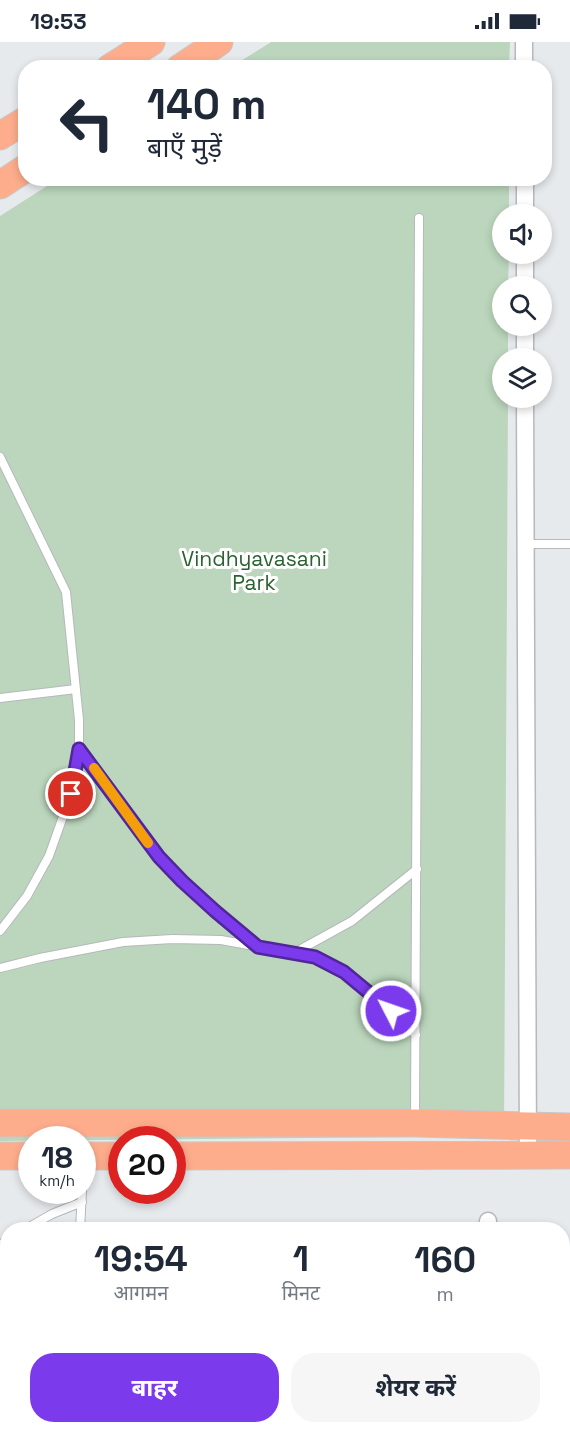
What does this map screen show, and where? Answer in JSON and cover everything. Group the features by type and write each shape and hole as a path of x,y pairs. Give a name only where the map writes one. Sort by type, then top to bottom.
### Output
{"main road":[{"path":"192,60 219,42"},
{"path":"0,136 18,125"},
{"path":"0,185 18,173"},
{"path":"0,1123 415,1123 570,1127"},
{"path":"186,1156 570,1155"},
{"path":"0,1156 18,1156"}],"street":[{"path":"524,42 524,60"},
{"path":"525,186 525,204"},
{"path":"525,408 528,1155"}],"lane":[{"path":"415,1123 419,218"},
{"path":"0,457 66,592 76,689 79,749 71,794 49,856 27,896 0,931"},
{"path":"526,544 570,544"},
{"path":"0,698 76,689"},
{"path":"79,749 159,857 182,881 258,947"},
{"path":"294,953 352,921 417,868"},
{"path":"0,968 123,942 172,939 221,940 315,957 344,972 416,1035"},
{"path":"41,1222 78,1204"},
{"path":"81,1222 82,1204"}],"green space":[{"path":"271,42 510,42 509,60 242,60"},
{"name":"Vindhyavasani Park","path":"47,186 509,186 509,204 492,204 492,264 509,264 508,276 492,276 492,336 508,336 508,348 492,348 492,408 508,408 504,1136 186,1139 186,1126 108,1126 108,1140 96,1140 96,1126 18,1126 18,1141 0,1141 0,216"}],"slow traffic":[{"path":"94,768 148,843"}],"route":[{"path":"71,794 79,749 159,857 215,911 258,947 315,957 344,972 391,1011"}]}
